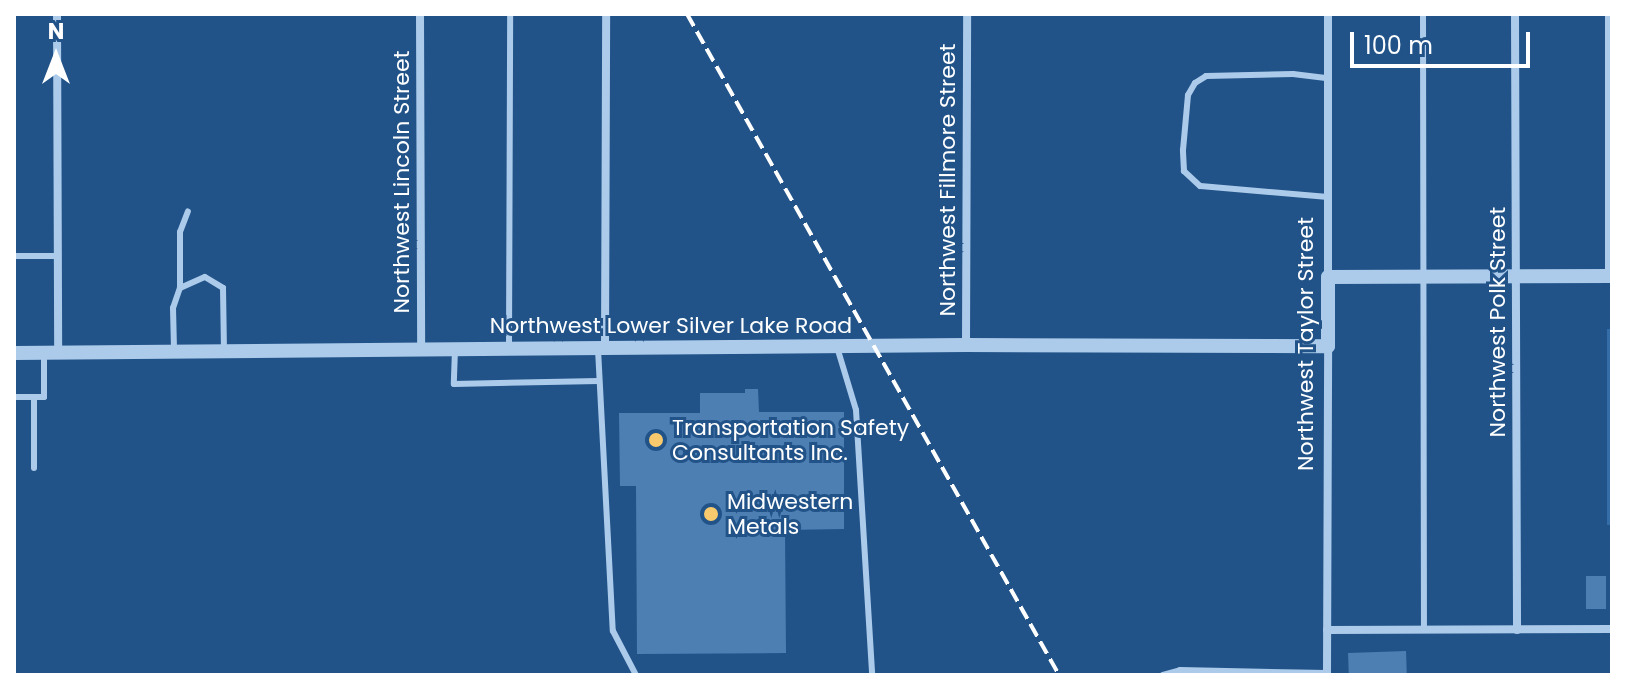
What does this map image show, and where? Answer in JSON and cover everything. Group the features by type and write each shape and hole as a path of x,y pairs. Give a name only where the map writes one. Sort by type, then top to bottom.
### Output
{"street":[{"path":"51,353 58,256 57,14"},
{"name":"Northwest Lincoln Street","path":"420,14 421,350"},
{"path":"602,347 606,14"},
{"name":"Northwest Fillmore Street","path":"966,345 967,14"},
{"name":"Northwest Taylor Street","path":"1327,674 1328,14"},
{"name":"Northwest Polk Street","path":"1515,14 1517,630"},
{"path":"1328,277 1610,276"},
{"name":"Northwest Lower Silver Lake Road","path":"14,353 966,345 1328,346"},
{"path":"1327,630 1612,629"}],"lane":[{"path":"509,349 510,14"},
{"path":"1423,14 1426,277 1424,631"},
{"path":"1608,14 1610,276"},
{"path":"1328,78 1293,74 1206,76 1195,83 1188,95 1183,150 1184,171 1200,186 1328,197"},
{"path":"174,353 173,308 180,288 180,232 188,211"},
{"path":"14,256 58,256"},
{"path":"180,288 205,277 223,288 224,353"},
{"path":"602,347 599,381 613,631 636,675"},
{"path":"837,347 856,410 872,675"},
{"path":"455,349 454,384 599,381"},
{"path":"14,397 44,397 51,353"},
{"path":"34,397 34,468"},
{"path":"1163,675 1180,670 1327,674"}],"shaded area":[{"path":"1607,329 1612,329 1612,525 1607,525"}],"building":[{"name":"Midwestern Metals","path":"745,389 758,389 759,412 844,412 844,529 785,530 786,653 637,654 636,486 620,486 619,413 700,413 700,393 745,393"},
{"path":"1586,576 1606,576 1606,609 1586,609"},
{"path":"1406,651 1407,675 1349,675 1348,653"}],"railway":[{"path":"687,14 1059,675"}],"place":[{"name":"Transportation Safety Consultants Inc.","path":"656,440"},
{"name":"Midwestern Metals","path":"711,514"}]}
